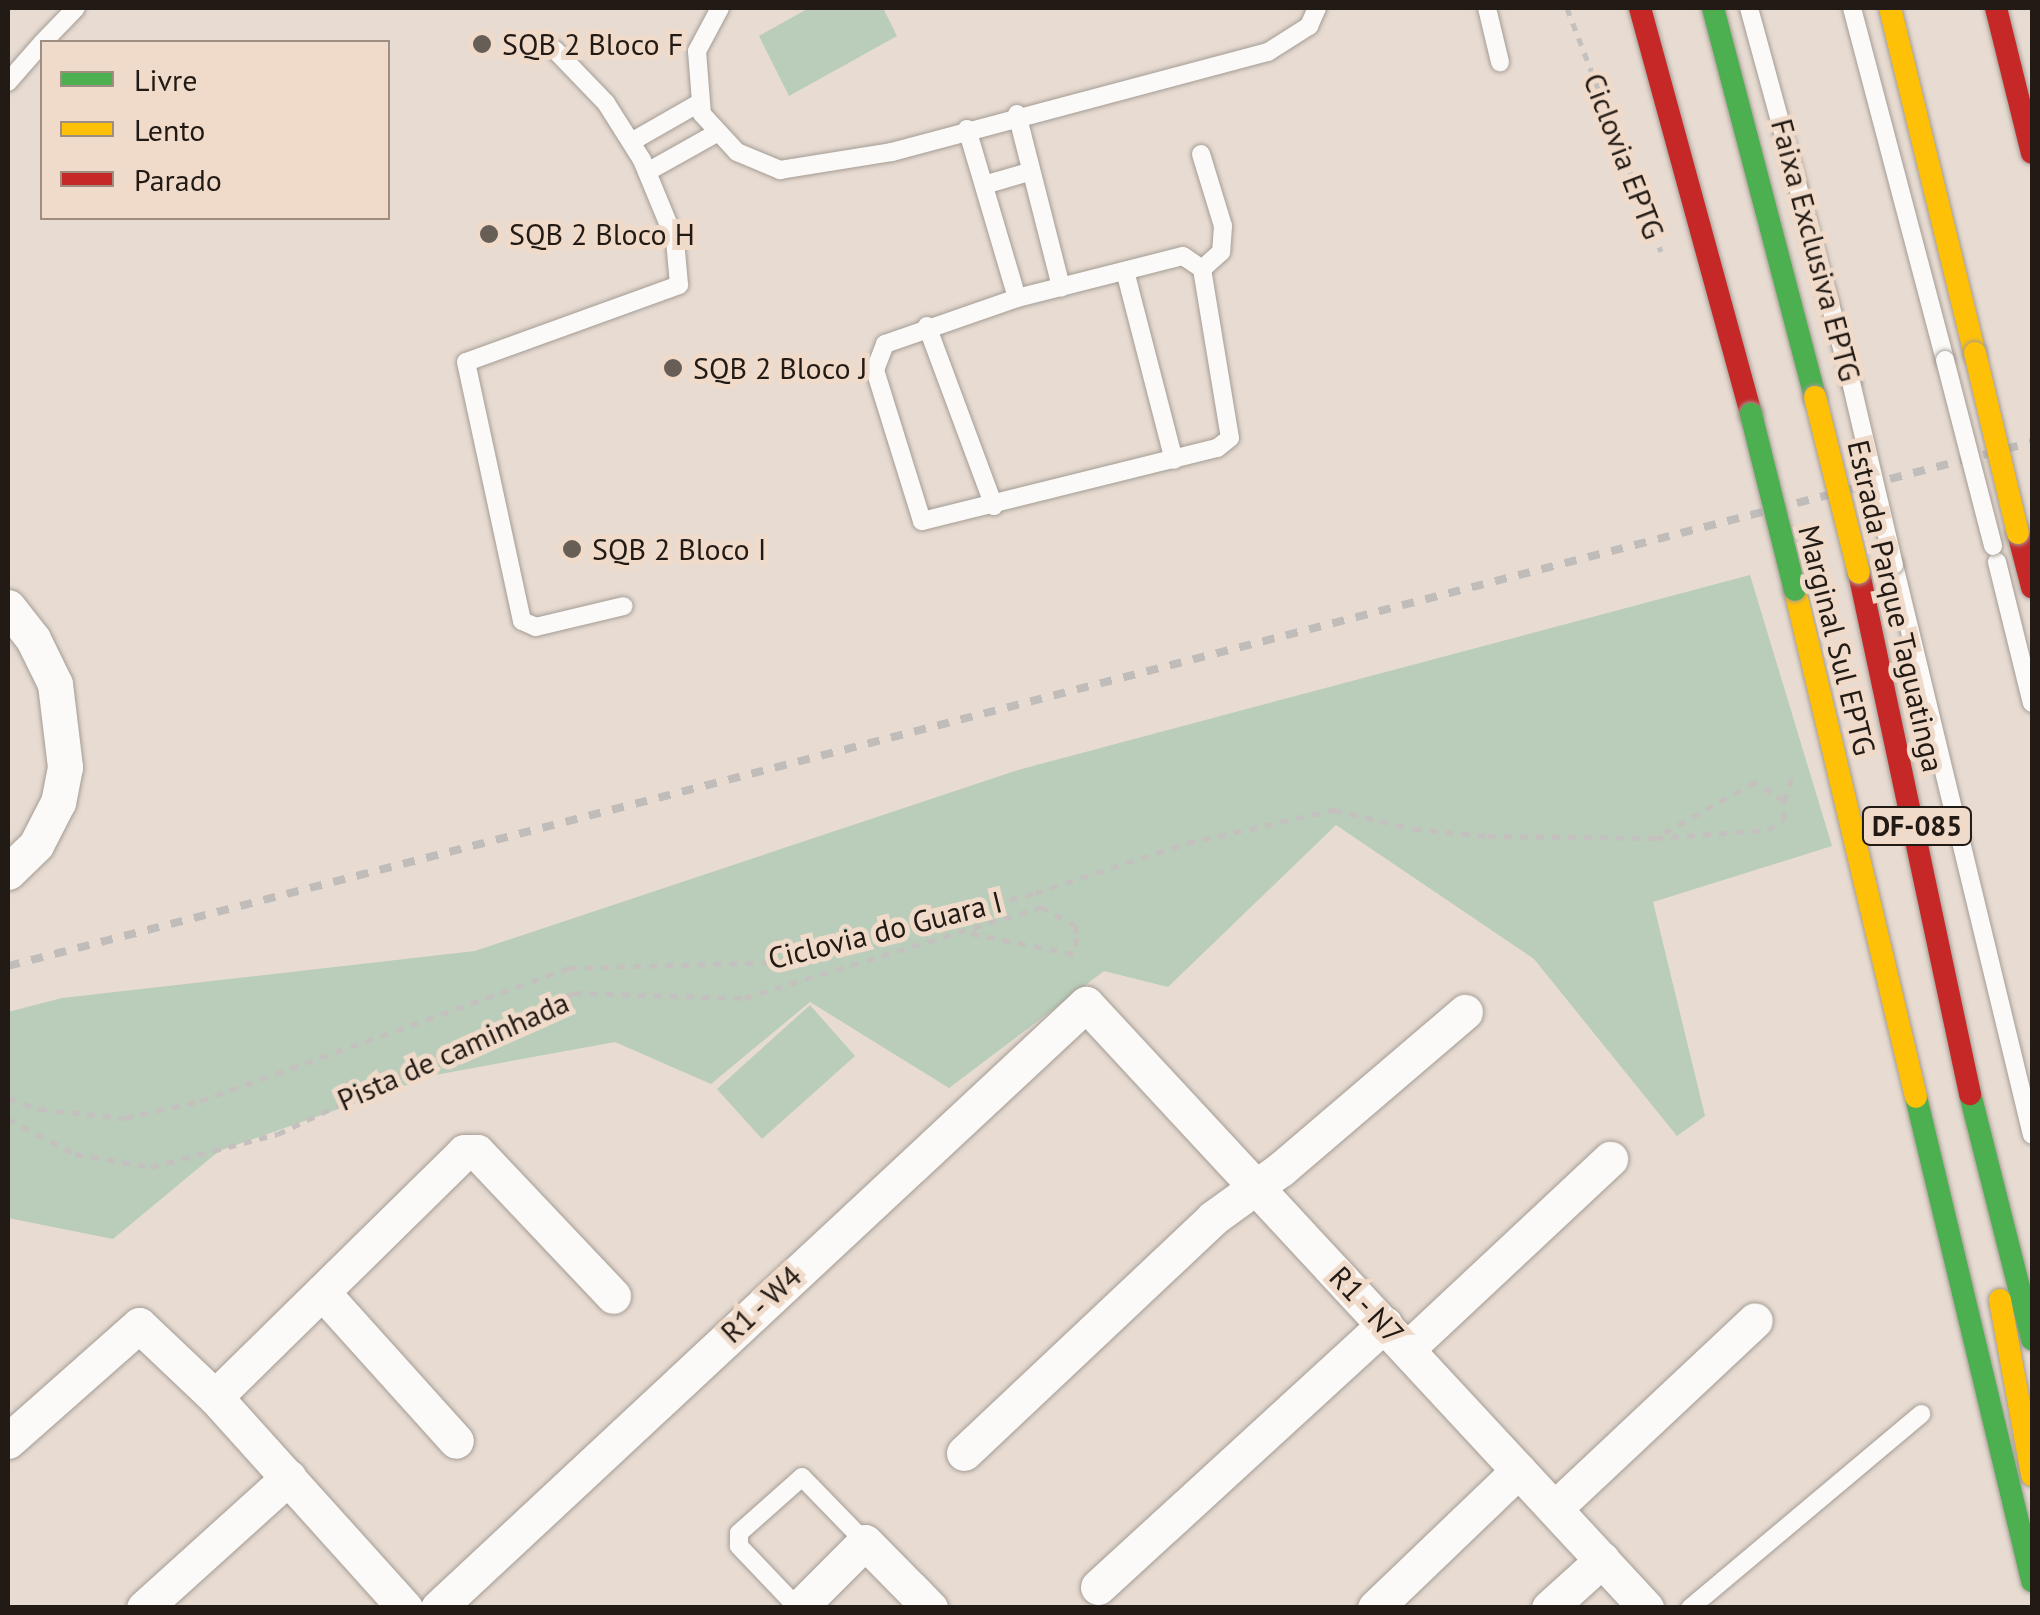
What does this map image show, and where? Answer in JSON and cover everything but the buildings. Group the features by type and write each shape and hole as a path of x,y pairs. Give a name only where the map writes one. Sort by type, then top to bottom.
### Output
{"main road":[{"name":"Marginal Sul EPTG","path":"1640,8 1752,414 2032,1581"},
{"name":"Estrada Parque Taguatinga","path":"1712,8 1859,573 1967,1080 2032,1339"},
{"path":"1890,8 2032,587"},
{"path":"1996,8 2032,153"},
{"path":"1967,1080 1977,1175 2032,1476"}],"street":[{"path":"8,606 34,639 55,684 65,733 58,802 36,845 8,872"},
{"name":"R1 - N7","path":"1086,1004 1646,1608"},
{"name":"R1 - W4","path":"438,1608 1086,1004"},
{"path":"964,1452 1255,1185 1465,1012"},
{"path":"216,1397 471,1151 614,1296"},
{"path":"1098,1588 1610,1159"},
{"path":"322,1292 456,1441"},
{"path":"1555,1508 1755,1320"},
{"path":"8,1441 139,1326 216,1397 405,1608"},
{"path":"1374,1608 1519,1470"},
{"path":"144,1608 289,1477"},
{"path":"798,1608 865,1542 930,1608"},
{"path":"1550,1608 1602,1560"}],"lane":[{"path":"46,40 76,8"},
{"path":"720,8 697,51 699,102 716,134 756,162 780,170 822,168 1268,52 1309,26 1317,8"},
{"path":"1488,8 1500,62"},
{"name":"Faixa Exclusiva EPTG","path":"1749,8 1851,382 2032,1135"},
{"path":"1852,8 2032,703"},
{"path":"8,82 40,46"},
{"path":"555,50 606,103 647,172 675,240 679,284 466,362 522,622 536,627 624,606"},
{"path":"631,142 699,102"},
{"path":"1018,114 1029,172 1061,287"},
{"path":"967,129 1017,298"},
{"path":"647,172 716,134"},
{"path":"1201,154 1223,226 1221,252 1202,268"},
{"path":"984,184 1029,172"},
{"path":"1183,256 1202,268 1233,428 1217,448 934,523 918,516 875,370 885,344 927,326 1017,298 1183,256"},
{"path":"1125,270 1174,460"},
{"path":"927,326 994,506"},
{"path":"1690,1608 1921,1414"},
{"path":"798,1608 739,1546 739,1533 802,1477 865,1542"}],"path":[{"name":"Ciclovia EPTG","path":"1567,8 1663,258"},
{"name":"Ciclovia do Guara I","path":"8,1098 39,1109 144,1114 200,1101 569,968 778,962 1035,893 1187,843 1334,810 1414,829 1488,836 1654,838 1768,830 1784,819 1784,801 1755,782 1654,838"},
{"name":"Pista de caminhada","path":"8,1119 75,1154 150,1167 278,1134 574,993 744,998 969,933 1041,907 1067,918 1077,938 1073,954 969,933"}],"green space":[{"path":"809,8 883,8 897,36 789,96 759,36"},
{"path":"1750,575 1832,846 1653,902 1705,1116 1677,1136 1534,959 1336,825 1168,987 1104,971 949,1088 810,1002 711,1084 615,1042 435,1075 219,1151 113,1239 8,1218 8,1012 62,998 475,951 1018,770"},
{"path":"810,1005 855,1056 762,1139 717,1089"}],"railway":[{"path":"8,966 2032,442"}],"traffic: fast":[{"path":"1713,8 1815,397"},
{"path":"1751,414 1795,590"},
{"path":"1970,1094 2032,1339"},
{"path":"1916,1097 2032,1581"}],"traffic: slow":[{"path":"1890,8 1975,353"},
{"path":"1975,353 2018,533"},
{"path":"1815,397 1859,573"},
{"path":"1795,590 1916,1097"},
{"path":"2000,1300 2032,1475"}],"traffic: jam":[{"path":"1640,8 1751,414"},
{"path":"1996,8 2032,153"},
{"path":"2018,533 2032,587"},
{"path":"1859,573 1970,1094"}],"place":[{"name":"SQB 2 Bloco F","path":"482,44"},
{"name":"SQB 2 Bloco H","path":"489,234"},
{"name":"SQB 2 Bloco J","path":"673,368"},
{"name":"SQB 2 Bloco I","path":"572,549"}]}
